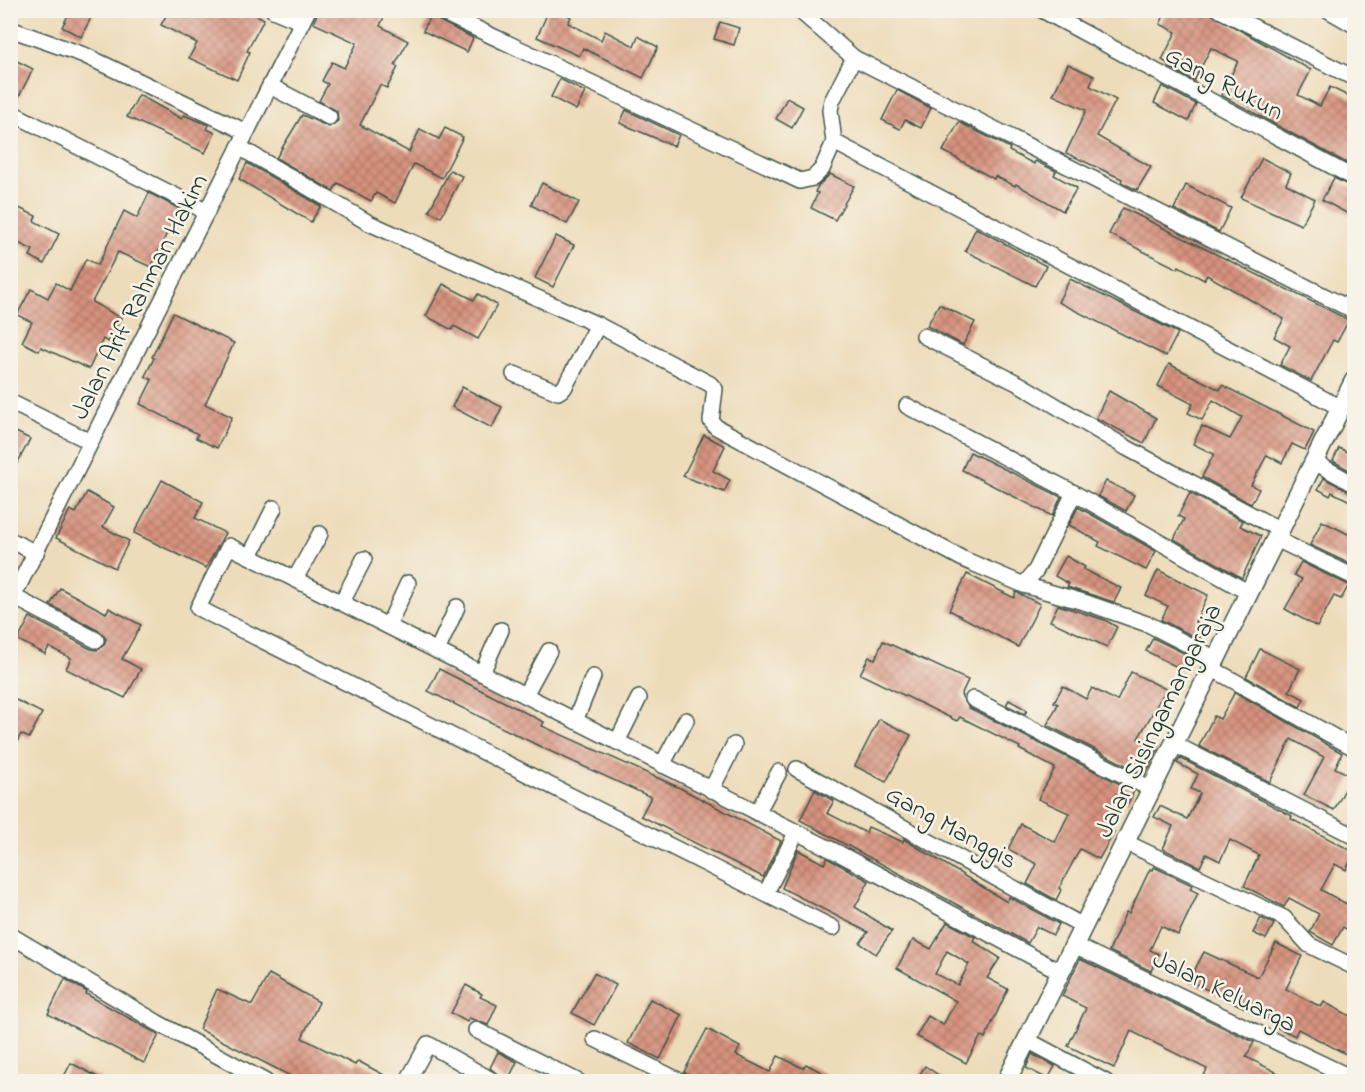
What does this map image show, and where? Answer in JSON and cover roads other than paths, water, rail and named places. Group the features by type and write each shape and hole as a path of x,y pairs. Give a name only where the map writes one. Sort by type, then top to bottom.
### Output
{"street":[{"path":"273,10 305,16"},
{"path":"437,10 800,181 813,178 822,169 834,142 830,110 832,101 854,58"},
{"path":"799,10 854,58 1354,311"},
{"name":"Gang Rukun","path":"1042,10 1354,178"},
{"path":"1220,10 1354,78"},
{"path":"1328,10 1350,18"},
{"name":"Jalan Arif Rahman Hakim","path":"12,600 305,16"},
{"path":"10,29 84,55 246,132"},
{"path":"270,86 329,117"},
{"path":"10,112 207,212"},
{"path":"834,142 1341,408"},
{"path":"239,147 369,223 598,325 710,384 715,389 711,421 716,427 963,559 1024,585 1087,603 1150,626 1354,748"},
{"path":"514,374 550,391 558,392 564,388 598,325"},
{"path":"924,336 1021,384 1127,448 1354,577"},
{"name":"Jalan Sisingamangaraja","path":"1006,1082 1354,382"},
{"path":"10,402 92,442"},
{"path":"907,406 1074,493 1249,593"},
{"path":"1314,462 1354,484"},
{"path":"1024,585 1036,570 1074,493"},
{"path":"250,556 274,508"},
{"path":"295,579 320,534"},
{"path":"10,540 36,553"},
{"path":"833,928 198,608 229,546 758,813 1060,972"},
{"path":"342,602 364,559"},
{"path":"388,626 408,583"},
{"path":"12,600 96,640"},
{"path":"437,651 457,607"},
{"path":"482,674 501,630"},
{"path":"525,695 549,651"},
{"path":"575,720 593,677"},
{"path":"617,742 639,698"},
{"path":"973,699 1152,789"},
{"path":"662,765 686,720"},
{"path":"1174,744 1354,836"},
{"path":"711,790 734,745"},
{"name":"Gang Manggis","path":"797,769 1083,926"},
{"path":"758,813 779,772"},
{"path":"766,893 796,833"},
{"path":"1125,842 1284,918 1309,945 1354,967"},
{"path":"10,935 158,1023 266,1082"},
{"name":"Jalan Keluarga","path":"1074,945 1354,1079"},
{"path":"476,1030 579,1082"},
{"path":"595,1039 682,1082"},
{"path":"1027,1040 1106,1082"},
{"path":"407,1082 428,1044 495,1082"}]}
